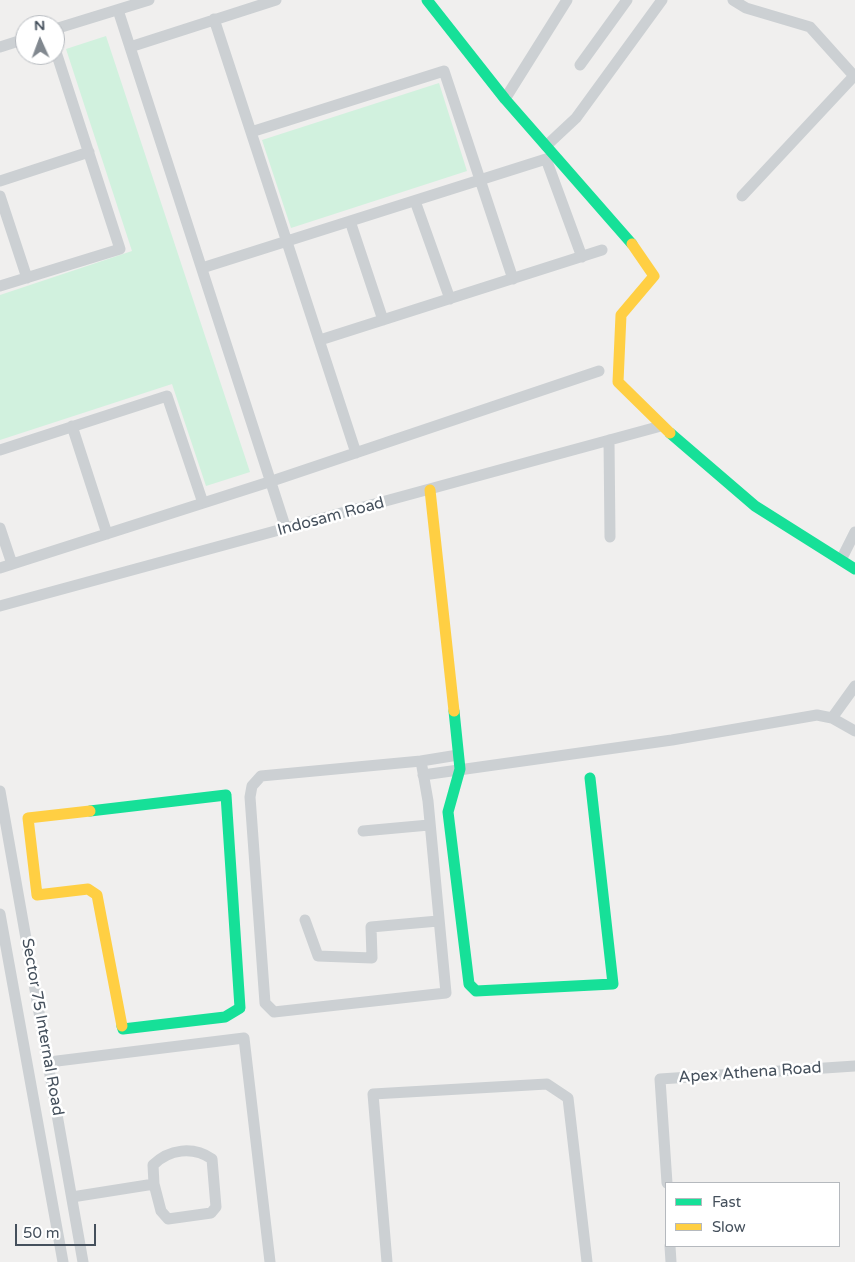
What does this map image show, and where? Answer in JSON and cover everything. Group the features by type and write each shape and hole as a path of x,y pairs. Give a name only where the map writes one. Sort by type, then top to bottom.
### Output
{"street":[{"path":"65,27 149,0"},
{"path":"130,47 276,0"},
{"path":"427,0 505,99 634,246 654,276 621,315 618,382 661,426 755,506 855,570"},
{"path":"505,99 567,0"},
{"path":"580,65 627,0"},
{"path":"546,146 576,118 662,0"},
{"path":"733,0 746,8 810,27 854,76 742,196"},
{"path":"118,10 286,529"},
{"path":"214,19 356,453"},
{"path":"0,47 15,42"},
{"path":"0,286 120,249 60,65"},
{"path":"251,132 444,71 513,279"},
{"path":"0,181 89,152"},
{"path":"202,268 546,159 582,257"},
{"path":"0,196 27,278"},
{"path":"415,201 450,299"},
{"path":"350,221 383,320"},
{"path":"320,340 602,250"},
{"path":"0,568 272,481 599,371"},
{"path":"0,450 167,396 203,503"},
{"path":"72,426 106,534"},
{"name":"Indosam Road","path":"0,606 661,426"},
{"path":"609,440 610,537"},
{"path":"430,490 460,768 448,812 469,984 476,991 613,984 590,778"},
{"path":"0,528 12,564"},
{"path":"841,560 855,532"},
{"path":"832,718 855,686"},
{"path":"423,774 672,740 817,715 832,718 855,731"},
{"path":"421,761 446,993 274,1012 264,1003 250,797 252,786 261,776 421,761 458,755"},
{"name":"Sector 75 Internal Road","path":"0,791 83,1262"},
{"path":"19,899 88,889 96,895 100,905 123,1029 224,1017 240,1008 226,795 28,818 37,895"},
{"path":"363,831 429,825"},
{"name":"Sector 75 Internal Road","path":"0,914 63,1262"},
{"path":"305,920 318,956 372,958 371,927 438,921"},
{"path":"49,1062 244,1038 270,1262"},
{"name":"Apex Athena Road","path":"666,1182 660,1079 855,1066"},
{"path":"387,1262 373,1094 548,1084 568,1098 587,1262"},
{"path":"200,1151 212,1159 216,1207 211,1212 168,1219 162,1211 154,1184 153,1165 160,1159 174,1152 200,1151"},
{"path":"72,1197 154,1184"},
{"path":"670,1247 671,1262"}],"green space":[{"path":"106,36 250,472 206,486 172,384 0,440 0,295 132,251 66,49"},
{"path":"439,83 467,171 291,228 262,140"}],"traffic: fast":[{"path":"427,0 505,99 632,244"},
{"path":"670,433 755,506 855,569"},
{"path":"454,711 460,769 448,812 469,984 476,991 613,984 590,778"},
{"path":"122,1026 123,1029 225,1017 240,1008 226,795"},
{"path":"90,811 226,795"}],"traffic: slow":[{"path":"632,244 654,276 621,315 618,382 670,433"},
{"path":"430,490 454,711"},
{"path":"90,811 28,818 37,895 88,889 97,895 122,1026"}]}
